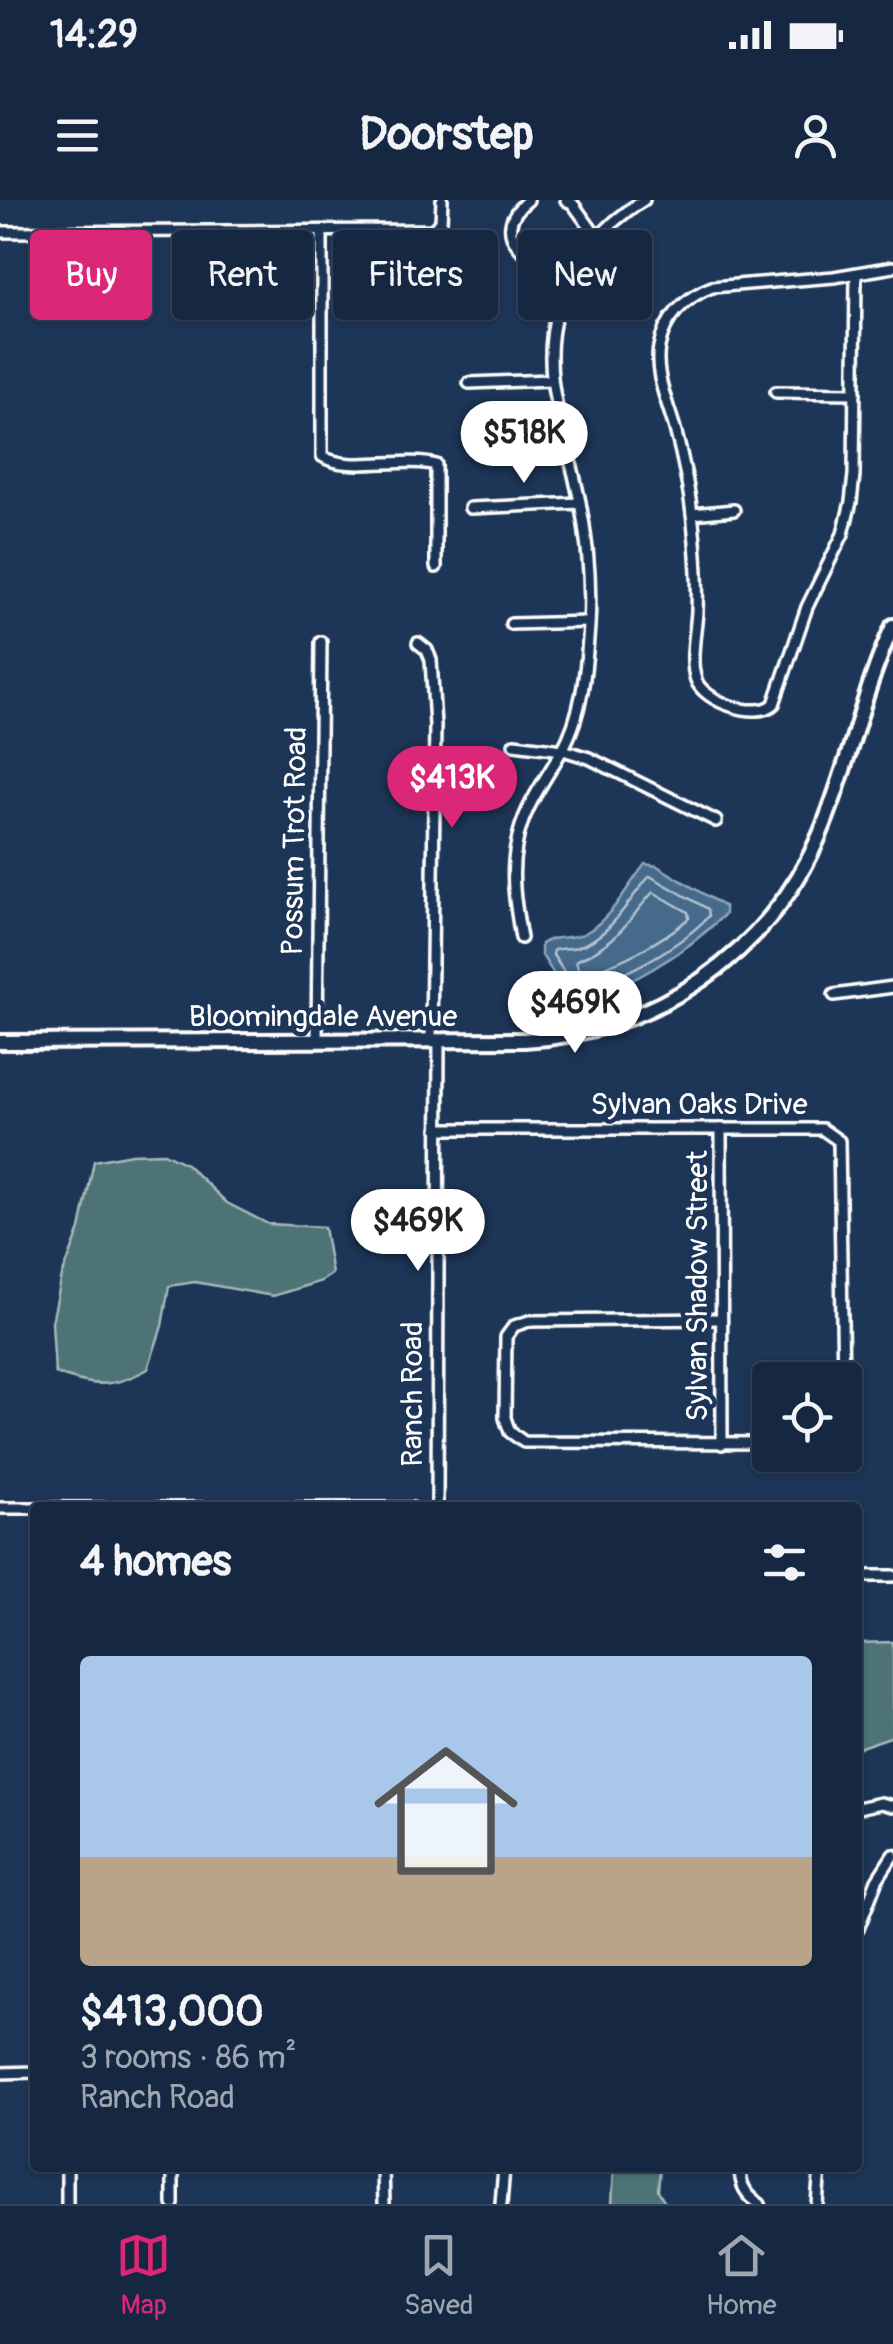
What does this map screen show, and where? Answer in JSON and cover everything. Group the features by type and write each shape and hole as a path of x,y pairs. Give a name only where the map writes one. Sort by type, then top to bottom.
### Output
{"street":[{"path":"0,232 432,230 438,226 442,200"},
{"path":"518,249 513,220 518,208 528,200"},
{"path":"566,200 592,230"},
{"path":"605,230 644,200"},
{"path":"322,231 322,456 337,462 422,461 436,465 436,567"},
{"path":"856,274 854,475 846,524 808,607 777,698 765,711 753,712 710,697 696,682 697,574 692,514 658,364 660,341 670,319 694,295 712,288 893,267"},
{"path":"521,938 515,899 516,848 522,820 537,788 563,750 580,700 589,622 590,568 580,504 550,380 556,320"},
{"path":"469,383 550,380"},
{"path":"776,392 854,392"},
{"path":"470,508 580,504"},
{"path":"692,514 734,510"},
{"path":"511,624 589,622"},
{"name":"Bloomingdale Avenue","path":"0,1042 544,1038 602,1028 663,1004 730,960 774,913 814,848 893,626"},
{"name":"Possum Trot Road","path":"317,1040 321,642"},
{"name":"Ranch Road","path":"418,643 432,660 435,725 437,1502"},
{"path":"514,744 563,750 588,758 716,821"},
{"path":"834,995 893,987"},
{"name":"Sylvan Shadow Street","path":"722,1128 722,1444"},
{"name":"Sylvan Oaks Drive","path":"438,1129 822,1130 839,1141 843,1362"},
{"path":"720,1319 529,1321 514,1326 506,1338 504,1418 510,1432 524,1442 752,1443"},
{"path":"0,1508 30,1507"},
{"path":"862,1576 893,1576"},
{"path":"862,1807 881,1803 893,1806"},
{"path":"862,1919 877,1880 893,1855"},
{"path":"0,2073 30,2072"},
{"path":"67,2172 67,2204"},
{"path":"173,2172 173,2204"},
{"path":"383,2172 384,2204"},
{"path":"501,2204 504,2172"},
{"path":"740,2172 740,2183 760,2204"},
{"path":"818,2204 820,2172"}],"green space":[{"path":"164,1153 186,1164 227,1203 268,1224 324,1227 332,1274 273,1296 195,1282 169,1286 162,1326 148,1369 124,1380 102,1384 55,1373 52,1322 62,1276 80,1229 94,1161"},
{"path":"893,1642 893,1736 862,1747 862,1643"},
{"path":"614,2172 660,2172 658,2190 666,2204 612,2204"}],"water":[{"path":"645,864 657,866 725,907 725,914 653,969 610,990 569,998 541,954 541,944 581,935 596,926"}]}
